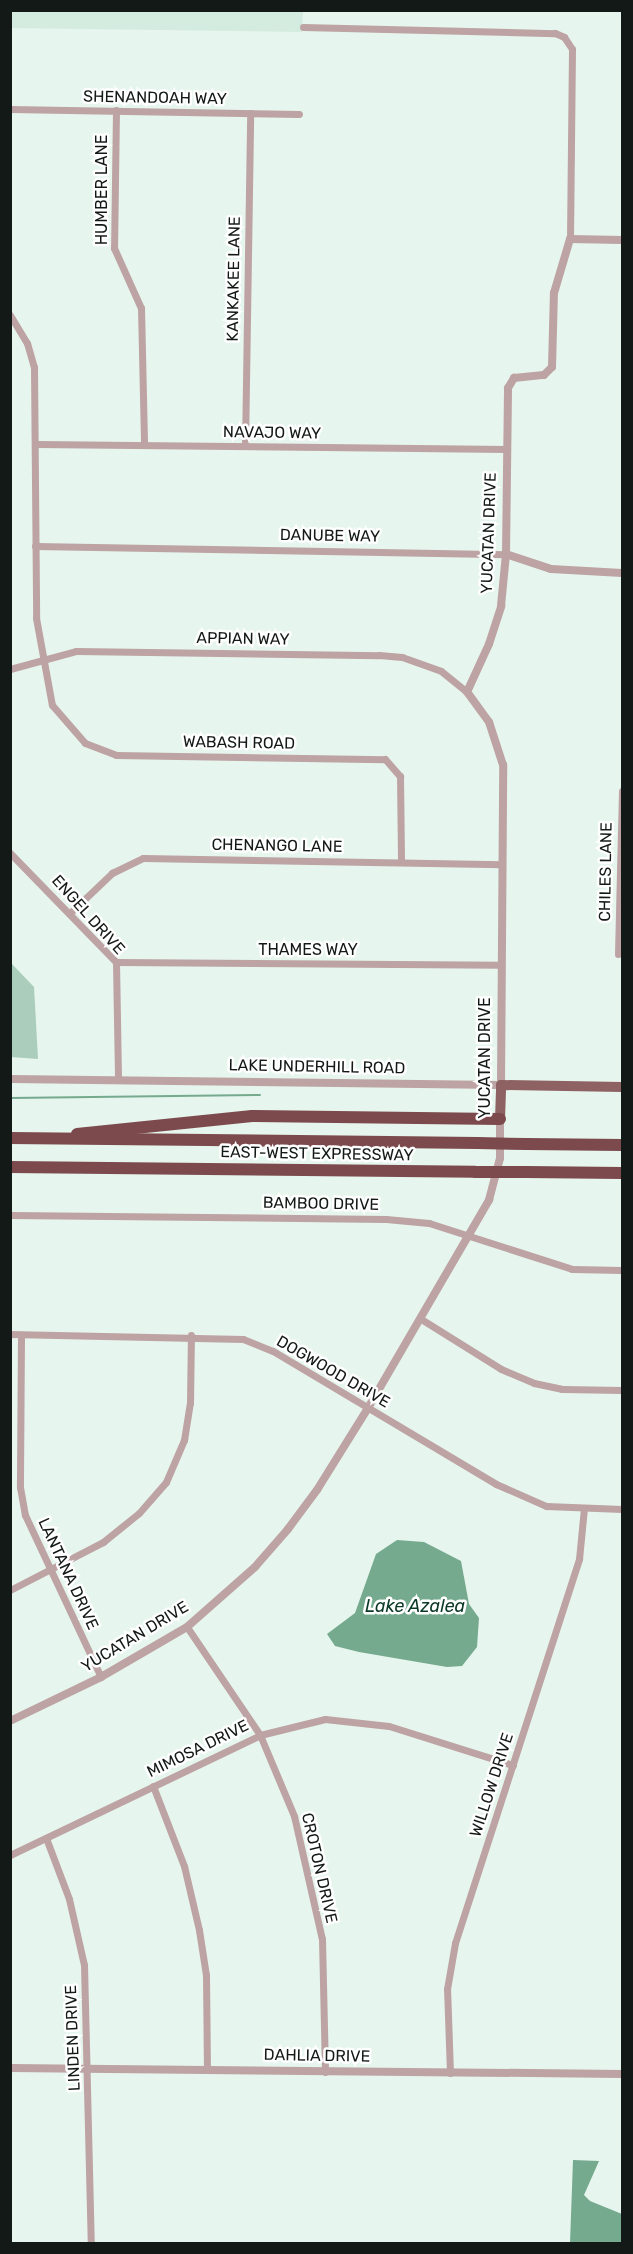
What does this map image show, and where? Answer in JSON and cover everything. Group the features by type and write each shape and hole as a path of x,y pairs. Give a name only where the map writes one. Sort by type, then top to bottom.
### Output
{"highway":[{"path":"52,1139 108,1128 252,1116 500,1119"},
{"name":"EAST-WEST EXPRESSWAY","path":"10,1138 622,1145"},
{"name":"EAST-WEST EXPRESSWAY","path":"10,1167 622,1173"},
{"path":"549,1173 622,1181"}],"main road":[{"name":"LAKE UNDERHILL ROAD","path":"501,1085 622,1087"},
{"name":"YUCATAN DRIVE","path":"500,1119 501,1085"}],"street":[{"path":"303,27 555,33 564,37 572,49 570,239 622,240"},
{"name":"SHENANDOAH WAY","path":"10,109 299,114"},
{"name":"HUMBER LANE","path":"116,110 114,248 141,308 144,444"},
{"name":"KANKAKEE LANE","path":"246,446 250,113"},
{"name":"YUCATAN DRIVE","path":"501,1085 504,792 498,745 489,722 467,692 495,627 506,554 509,383 519,377 544,375 552,367 554,293 570,239"},
{"name":"WABASH ROAD","path":"10,315 27,343 34,367 37,444 35,546 40,658 52,705 85,743 116,755 385,759 400,776 401,861"},
{"name":"NAVAJO WAY","path":"37,444 507,449"},
{"name":"DANUBE WAY","path":"35,546 506,554 551,569 622,573"},
{"name":"APPIAN WAY","path":"10,669 40,658 76,651 379,655 402,657 441,671 467,692"},
{"name":"CHILES LANE","path":"618,954 622,791"},
{"name":"ENGEL DRIVE","path":"10,853 71,912 116,962 118,1079"},
{"name":"CHENANGO LANE","path":"71,912 112,873 143,858 502,864"},
{"name":"THAMES WAY","path":"116,962 501,965"},
{"name":"LAKE UNDERHILL ROAD","path":"10,1079 501,1085"},
{"name":"YUCATAN DRIVE","path":"10,1721 101,1677 187,1627 255,1567 288,1529 317,1490 368,1408 470,1235 497,1178 500,1119"},
{"name":"BAMBOO DRIVE","path":"10,1215 386,1219 429,1223 572,1269 622,1270"},
{"path":"421,1319 501,1369 534,1383 562,1389 622,1390"},
{"name":"DOGWOOD DRIVE","path":"10,1334 191,1335 243,1339 273,1351 496,1484 546,1506 622,1509"},
{"name":"LANTANA DRIVE","path":"21,1335 20,1487 25,1515 101,1677"},
{"path":"10,1590 103,1542 139,1513 166,1482 184,1440 191,1335"},
{"name":"WILLOW DRIVE","path":"450,2073 447,1989 456,1943 579,1559 584,1508"},
{"name":"CROTON DRIVE","path":"187,1627 260,1735 294,1816 322,1939 325,2072"},
{"name":"MIMOSA DRIVE","path":"10,1855 260,1735 325,1719 389,1726 513,1766"},
{"path":"153,1786 184,1866 199,1930 206,1975 207,2070"},
{"name":"LINDEN DRIVE","path":"46,1838 69,1899 84,1965 91,2244"},
{"name":"DAHLIA DRIVE","path":"10,2068 622,2074"}],"shaded area":[{"path":"11,11 303,11 302,32 11,28"},
{"path":"11,963 34,987 38,1059 11,1057"}],"water":[{"name":"Lake Azalea","path":"397,1540 424,1542 461,1561 469,1604 479,1618 477,1647 462,1666 447,1667 359,1652 335,1646 327,1634 355,1613 376,1554"},
{"path":"573,2160 599,2161 584,2195 590,2201 622,2214 622,2243 570,2243"}],"waterway":[{"path":"10,1098 260,1095"}]}
